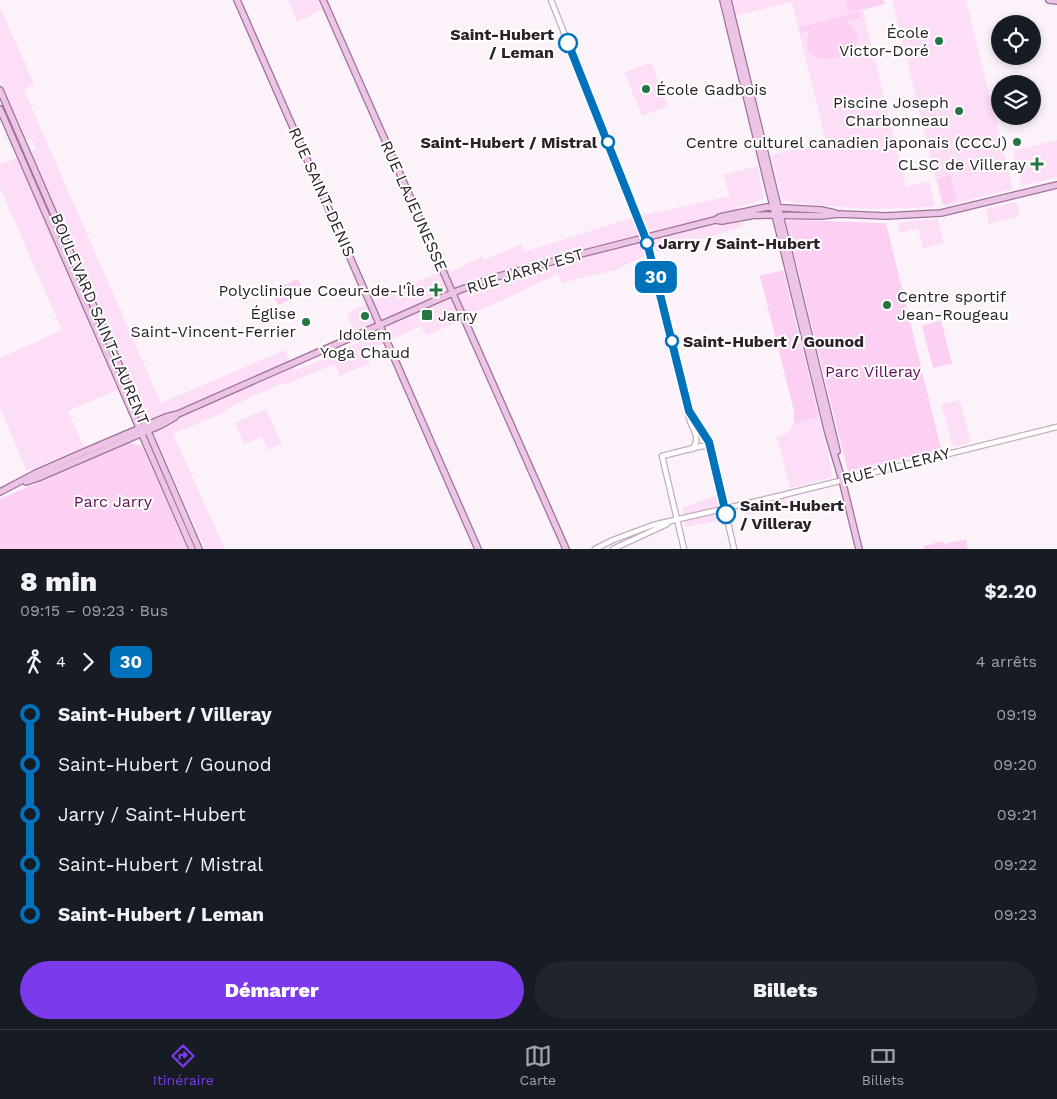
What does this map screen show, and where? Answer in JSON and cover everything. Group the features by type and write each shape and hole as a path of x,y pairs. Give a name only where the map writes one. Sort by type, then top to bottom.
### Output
{"main road":[{"name":"RUE SAINT-DENIS","path":"237,0 478,549"},
{"name":"RUE LAJEUNESSE","path":"323,0 566,549"},
{"path":"723,0 833,432 842,480 859,549"},
{"path":"728,0 776,207"},
{"path":"1048,0 1057,1"},
{"name":"BOULEVARD SAINT-LAURENT","path":"0,90 199,549"},
{"name":"BOULEVARD SAINT-LAURENT","path":"0,109 192,549"},
{"name":"RUE JARRY EST","path":"0,492 17,484 38,478 147,428 168,422 178,414 453,293 492,278 715,220 749,209 776,207 820,210 839,214 886,216 941,213 1057,185"},
{"name":"RUE JARRY EST","path":"715,220 722,221 751,215 827,216 839,214"}],"street":[{"path":"550,0 645,237 691,424 697,438 697,443 692,448"},
{"path":"689,411 708,439 711,448 734,549"},
{"name":"RUE VILLERAY","path":"595,549 647,527 1057,427"},
{"path":"684,549 662,456 692,448 705,446 711,448"},
{"name":"RUE VILLERAY","path":"614,549 678,519"}],"shaded area":[{"path":"288,0 318,0 322,10 297,22"},
{"path":"733,0 846,0 849,13 863,10 906,187 929,181 934,206 864,209 793,203 782,199 771,155 826,142 792,2 736,16"},
{"path":"892,0 966,0 991,101 991,125 997,125 1012,185 1012,189 945,206 942,204"},
{"path":"0,7 34,84 24,90 161,403 285,350 294,371 332,355 334,359 344,355 342,350 359,342 347,314 363,305 449,268 451,272 482,256 484,260 521,244 524,252 631,218 730,196 723,175 757,166 764,199 738,207 743,227 654,252 615,270 562,283 558,274 426,336 421,326 365,352 370,363 340,376 335,364 284,385 282,383 224,410 225,412 173,434 225,549 205,549 154,433 158,430 152,418 148,419 144,412 150,409 144,411 102,313 87,320 117,390 68,411 84,447 27,471 0,408 0,358 62,330 0,188 0,164 31,153 31,151 36,149 31,138 27,140 0,80"},
{"name":"École Gadbois","path":"651,63 668,106 642,116 624,72"},
{"name":"CLSC de Villeray","path":"1057,140 1057,177 1022,186 1013,151"},
{"path":"1016,202 1020,216 989,224 986,209"},
{"path":"938,219 944,243 923,249 918,228 900,233 898,224 900,222"},
{"path":"960,400 971,442 953,447 941,404"},
{"path":"266,409 282,444 268,450 262,437 244,444 235,423"},
{"path":"819,417 833,477 790,488 777,437 787,433 794,424"},
{"path":"721,494 725,509 785,495 788,507 748,515 746,507 728,511 730,519 686,527 682,508"}],"green space":[{"path":"846,0 884,0 885,4 849,13"},
{"path":"858,12 860,18 847,22 857,34 856,44 848,53 836,58 824,59 813,55 807,46 810,31 801,33 800,27"},
{"path":"950,175 957,201 944,205 937,179"},
{"name":"Parc Villeray","path":"791,220 886,223 941,449 848,472 787,225 787,222"},
{"path":"783,270 819,417 794,424 794,411 760,276"},
{"path":"298,279 305,293 278,305 271,291"},
{"path":"941,320 952,364 933,368 922,326"},
{"name":"Parc Jarry","path":"129,443 142,446 187,549 0,549 0,499"},
{"path":"966,539 968,549 924,549 924,546 943,541 944,544"}],"bus line":[{"name":"30","path":"568,43 647,242 689,411 709,442 726,514"}],"place":[{"name":"École Victor-Doré","path":"939,41"},
{"name":"Saint-Hubert / Leman","path":"568,43"},
{"name":"École Gadbois","path":"646,89"},
{"name":"Piscine Joseph Charbonneau","path":"959,111"},
{"name":"Saint-Hubert / Mistral","path":"608,142"},
{"name":"Centre culturel canadien japonais (CCCJ)","path":"1017,142"},
{"name":"CLSC de Villeray","path":"1037,164"},
{"name":"Jarry / Saint-Hubert","path":"647,243"},
{"name":"Polyclinique Coeur-de-l'Île","path":"436,290"},
{"name":"Centre sportif Jean-Rougeau","path":"887,305"},
{"name":"Jarry","path":"427,315"},
{"name":"Idolem Yoga Chaud","path":"365,316"},
{"name":"Église Saint-Vincent-Ferrier","path":"306,322"},
{"name":"Saint-Hubert / Gounod","path":"672,341"},
{"name":"Saint-Hubert / Villeray","path":"726,514"}]}
